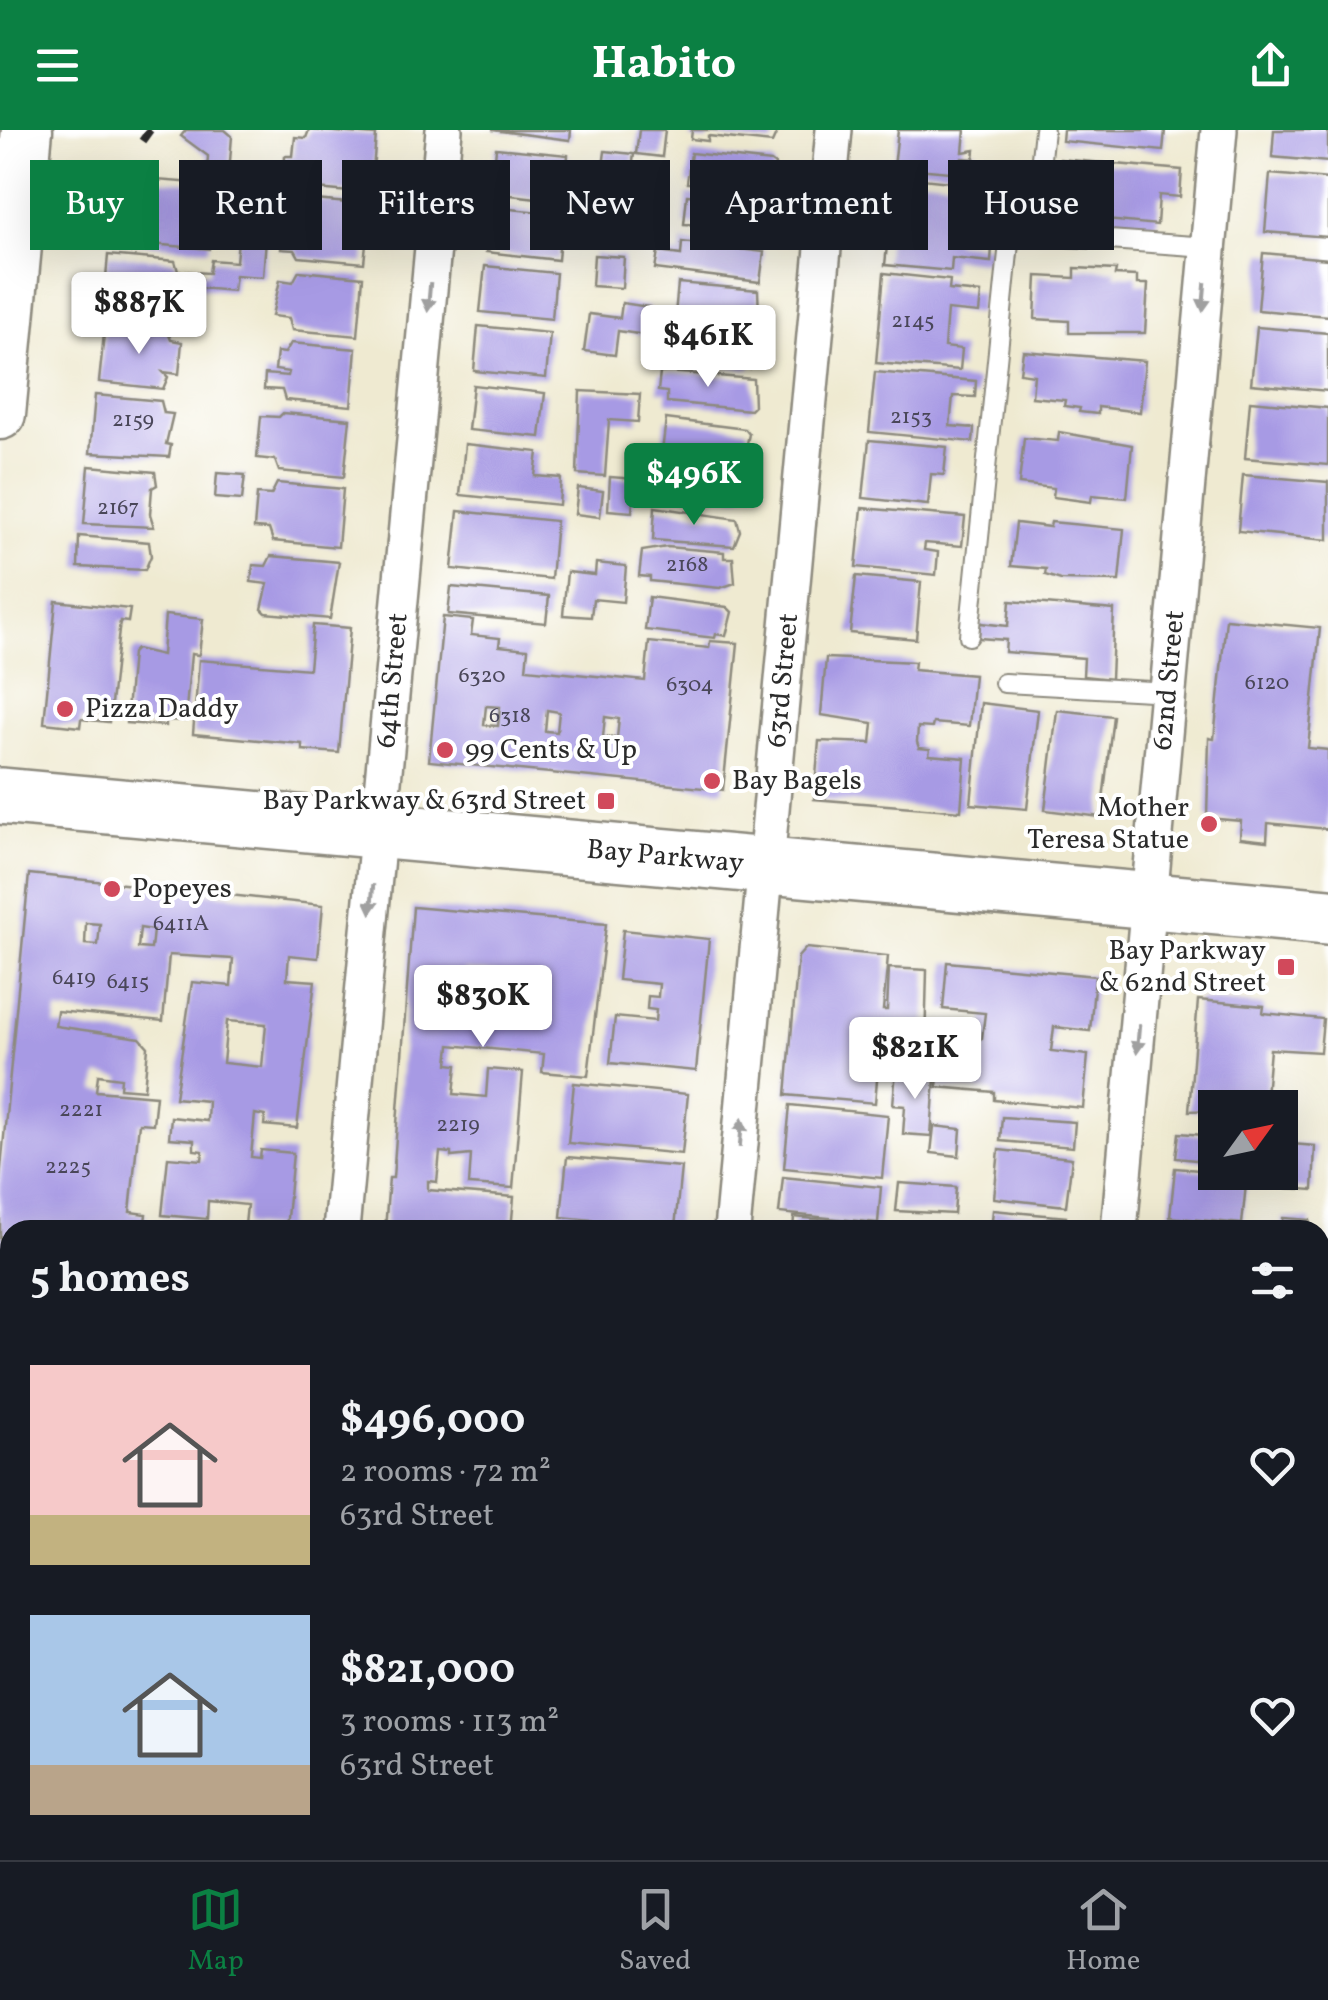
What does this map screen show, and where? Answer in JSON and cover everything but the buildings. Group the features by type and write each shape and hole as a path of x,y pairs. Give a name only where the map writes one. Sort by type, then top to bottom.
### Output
{"main road":[{"path":"0,414 27,130"},
{"name":"Bay Parkway","path":"0,796 1328,917"}],"street":[{"name":"64th Street","path":"342,1220 444,130"},
{"name":"63rd Street","path":"733,1220 834,130"},
{"name":"62nd Street","path":"1120,1220 1220,130"}],"lane":[{"path":"1041,160 1044,130"},
{"path":"1114,239 1208,247"},
{"path":"969,636 1008,250"},
{"path":"1004,682 1169,692"}],"railway":[{"path":"142,141 150,130"}],"place":[{"name":"Pizza Daddy","path":"65,709"},
{"name":"99 Cents & Up","path":"445,750"},
{"name":"Bay Bagels","path":"712,781"},
{"name":"Bay Parkway & 63rd Street","path":"606,801"},
{"name":"Mother Teresa Statue","path":"1209,824"},
{"name":"Popeyes","path":"112,889"},
{"name":"Bay Parkway & 62nd Street","path":"1286,967"}]}
